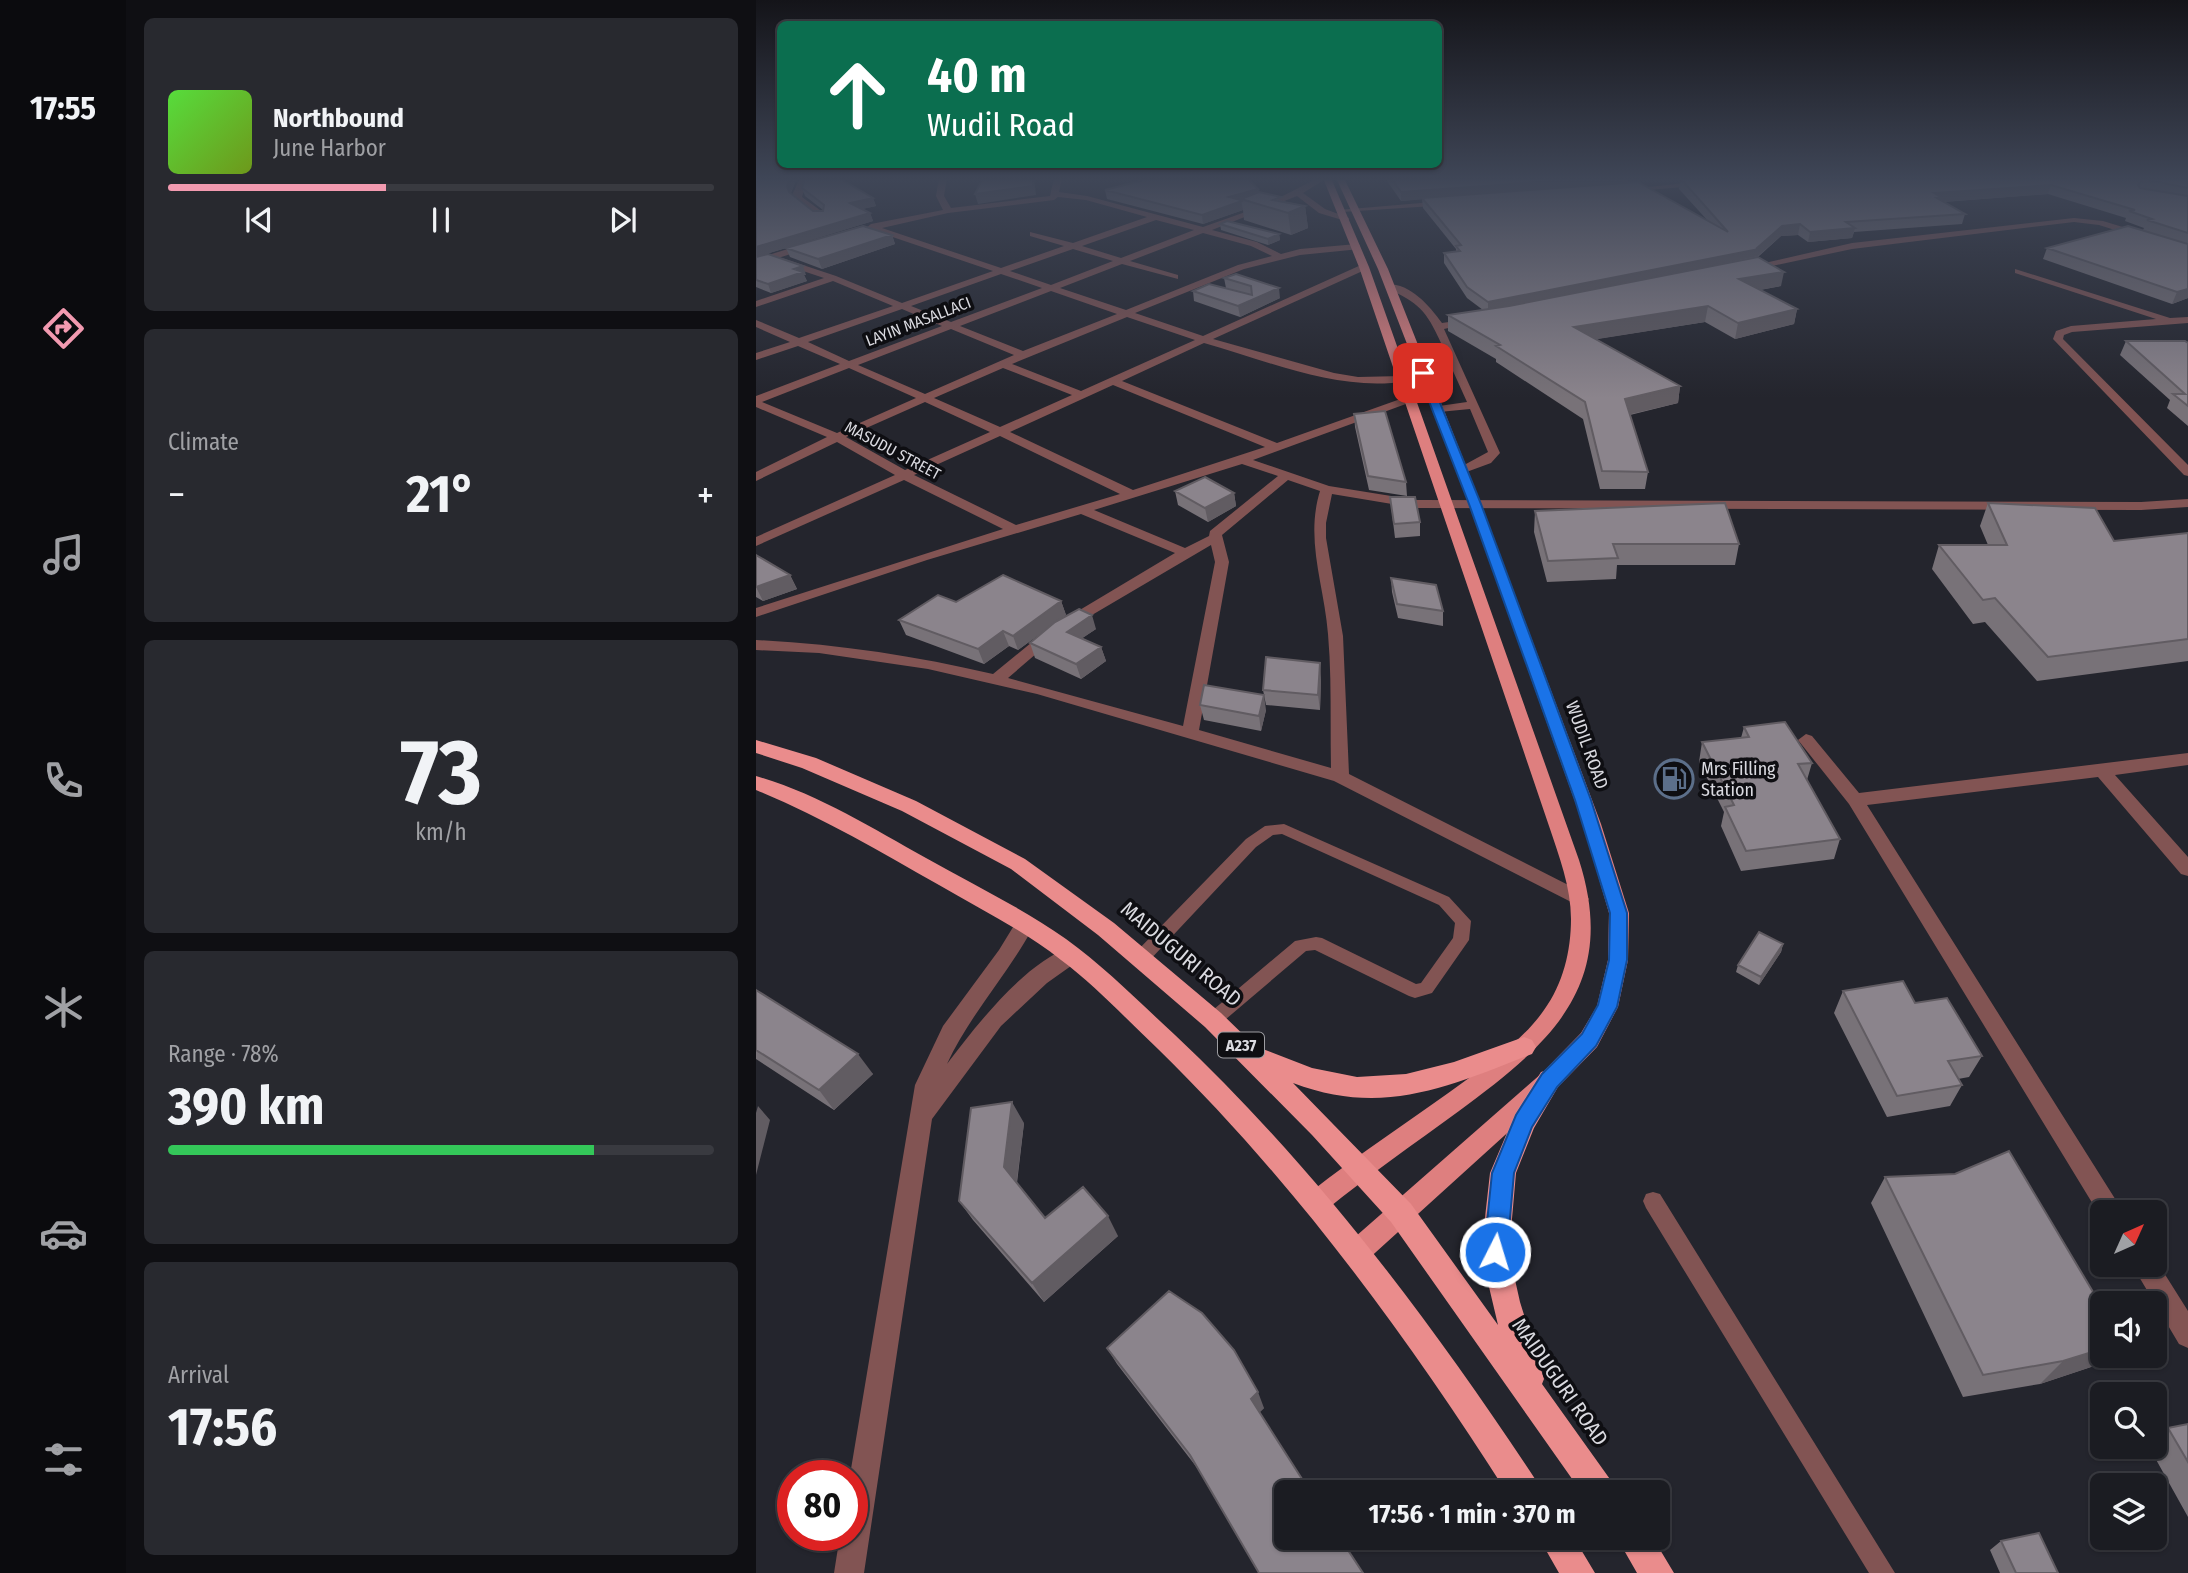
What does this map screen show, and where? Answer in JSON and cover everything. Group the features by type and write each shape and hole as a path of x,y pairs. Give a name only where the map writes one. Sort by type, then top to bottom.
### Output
{"highway":[{"name":"MAIDUGURI ROAD","path":"756,746 808,763 909,806 1017,864 1106,929 1213,1020 1249,1052 1401,1213 1592,1480"},
{"name":"A237","path":"756,783 807,802 1025,924 1071,955 1190,1064 1258,1133 1317,1202 1409,1318 1461,1390 1518,1480"},
{"path":"1249,1052 1332,1085 1377,1089 1416,1084 1524,1047"},
{"path":"1533,1394 1506,1302 1495,1252 1503,1173 1524,1122 1550,1080"},
{"path":"1563,1550 1578,1573"},
{"path":"1641,1550 1657,1573"}],"main road":[{"name":"WUDIL ROAD","path":"1317,1202 1359,1168 1458,1100 1524,1047 1544,1026 1565,995 1576,961 1581,920 1579,898 1558,826 1358,251"},
{"name":"WUDIL ROAD","path":"1356,1253 1550,1080 1589,1040 1607,1007 1618,960 1619,913 1592,824 1475,504 1389,286 1370,251"},
{"path":"1558,826 1592,824"}],"street":[{"path":"756,261 789,251"},
{"path":"943,251 1205,340 1332,376 1358,380 1402,379"},
{"path":"756,357 1056,251"},
{"path":"1088,251 1174,277"},
{"name":"LAYIN MASALLACI","path":"756,401 1146,251"},
{"path":"1271,251 1278,256"},
{"path":"756,477 837,437 1023,355 1197,285 1278,256 1318,251"},
{"path":"1732,271 1826,251"},
{"path":"756,252 833,278 1023,355"},
{"path":"756,542 1364,267"},
{"path":"2018,271 2173,321"},
{"path":"756,304 833,278"},
{"path":"1197,285 1210,289"},
{"path":"1389,286 1418,299 1438,327 1494,453 1487,460 1461,470"},
{"path":"1438,327 1484,320"},
{"path":"2188,320 2071,329 2060,333 2058,339 2188,472"},
{"path":"756,323 1001,432 1133,495"},
{"path":"1413,349 1446,346"},
{"path":"1004,364 1082,395"},
{"path":"1113,381 1275,447"},
{"path":"756,613 1014,529 1241,460 1410,399"},
{"name":"MASUDU STREET","path":"756,401 837,437 906,476 1014,529"},
{"path":"1439,409 1474,405"},
{"path":"1241,460 1327,489 1389,501 1446,505 2141,506 2188,503"},
{"path":"996,680 1054,632 1215,538 1219,530 1287,475"},
{"path":"1327,489 1319,510 1317,532 1334,615 1340,778"},
{"path":"1083,510 1186,553"},
{"path":"1190,733 1222,562 1215,538"},
{"path":"756,645 819,648 928,664 1040,690 1340,778 1579,898"},
{"path":"1806,740 1855,800 2104,1200"},
{"path":"1855,800 2188,759"},
{"path":"2102,771 2188,869"},
{"path":"849,1573 926,1085 951,1032 1006,956 1025,924"},
{"path":"922,1114 993,1020 1040,977 1071,955"},
{"path":"2153,1278 2188,1335"}],"lane":[{"path":"1141,958 1251,843 1270,830 1277,829 1284,829 1444,901 1463,921 1461,940 1426,988 1415,991 1316,943 1301,946 1213,1020"},
{"path":"1653,1201 1883,1573"}],"building":[{"path":"796,251 841,251 818,259"},
{"path":"1747,251 1488,302 1467,287 1444,253"},
{"path":"2057,251 2188,251 2188,289 2177,292"},
{"path":"768,254 803,266 794,269 803,272 768,284 756,280 756,257"},
{"path":"1758,257 1784,272 1739,279 1797,309 1738,323 1708,306 1574,327 1680,386 1625,399 1648,472 1602,471 1585,402 1496,346 1500,345 1448,315 1509,306"},
{"path":"1236,274 1279,288 1238,306 1193,291 1209,284 1252,295 1251,286 1224,278"},
{"path":"2126,341 2188,343 2188,406 2173,394 2185,394"},
{"path":"1385,411 1406,482 1368,476 1354,414"},
{"path":"1205,477 1234,493 1205,508 1175,491"},
{"path":"1390,497 1415,497 1420,522 1394,524"},
{"path":"1725,503 1739,544 1613,544 1618,558 1548,561 1535,511"},
{"path":"1988,503 2095,508 2114,541 2188,533 2188,639 2048,657 1995,598 1983,600 1939,545 2007,545"},
{"path":"756,555 790,575 756,587"},
{"path":"1003,575 1061,601 1013,636 1003,631 978,649 899,620 938,595 956,602"},
{"path":"1391,578 1436,585 1443,611 1397,604"},
{"path":"1079,609 1092,615 1067,632 1101,647 1076,664 1030,643 1055,622"},
{"path":"1266,657 1320,663 1318,695 1263,690"},
{"path":"1204,685 1264,695 1259,716 1200,705"},
{"path":"1785,722 1812,763 1798,764 1840,839 1746,851 1725,807 1734,805 1702,742 1749,737 1744,727"},
{"path":"1759,932 1783,944 1761,977 1738,965"},
{"path":"1903,981 1915,1003 1947,998 1982,1056 1948,1061 1962,1085 1897,1096 1843,991"},
{"path":"756,990 858,1054 819,1090 756,1050"},
{"path":"1012,1102 1004,1167 1045,1218 1083,1187 1108,1216 1032,1283 959,1201 971,1108"},
{"path":"2009,1151 2092,1291 2090,1291 2090,1353 2063,1361 1983,1375 1885,1177 1955,1174"},
{"path":"1169,1291 1202,1313 1234,1350 1258,1392 1251,1399 1303,1480 1274,1480 1274,1550 1348,1550 1363,1573 1259,1573 1190,1455 1107,1348"},
{"path":"2188,1424 2188,1462 2168,1428"},
{"path":"2039,1533 2058,1573 2016,1573 2001,1541"}],"place":[{"name":"Mrs Filling Station","path":"1674,779"}],"route":[{"path":"1423,373 1475,504 1592,824 1619,913 1618,960 1607,1007 1589,1040 1550,1080 1524,1122 1503,1173 1495,1252"}]}
